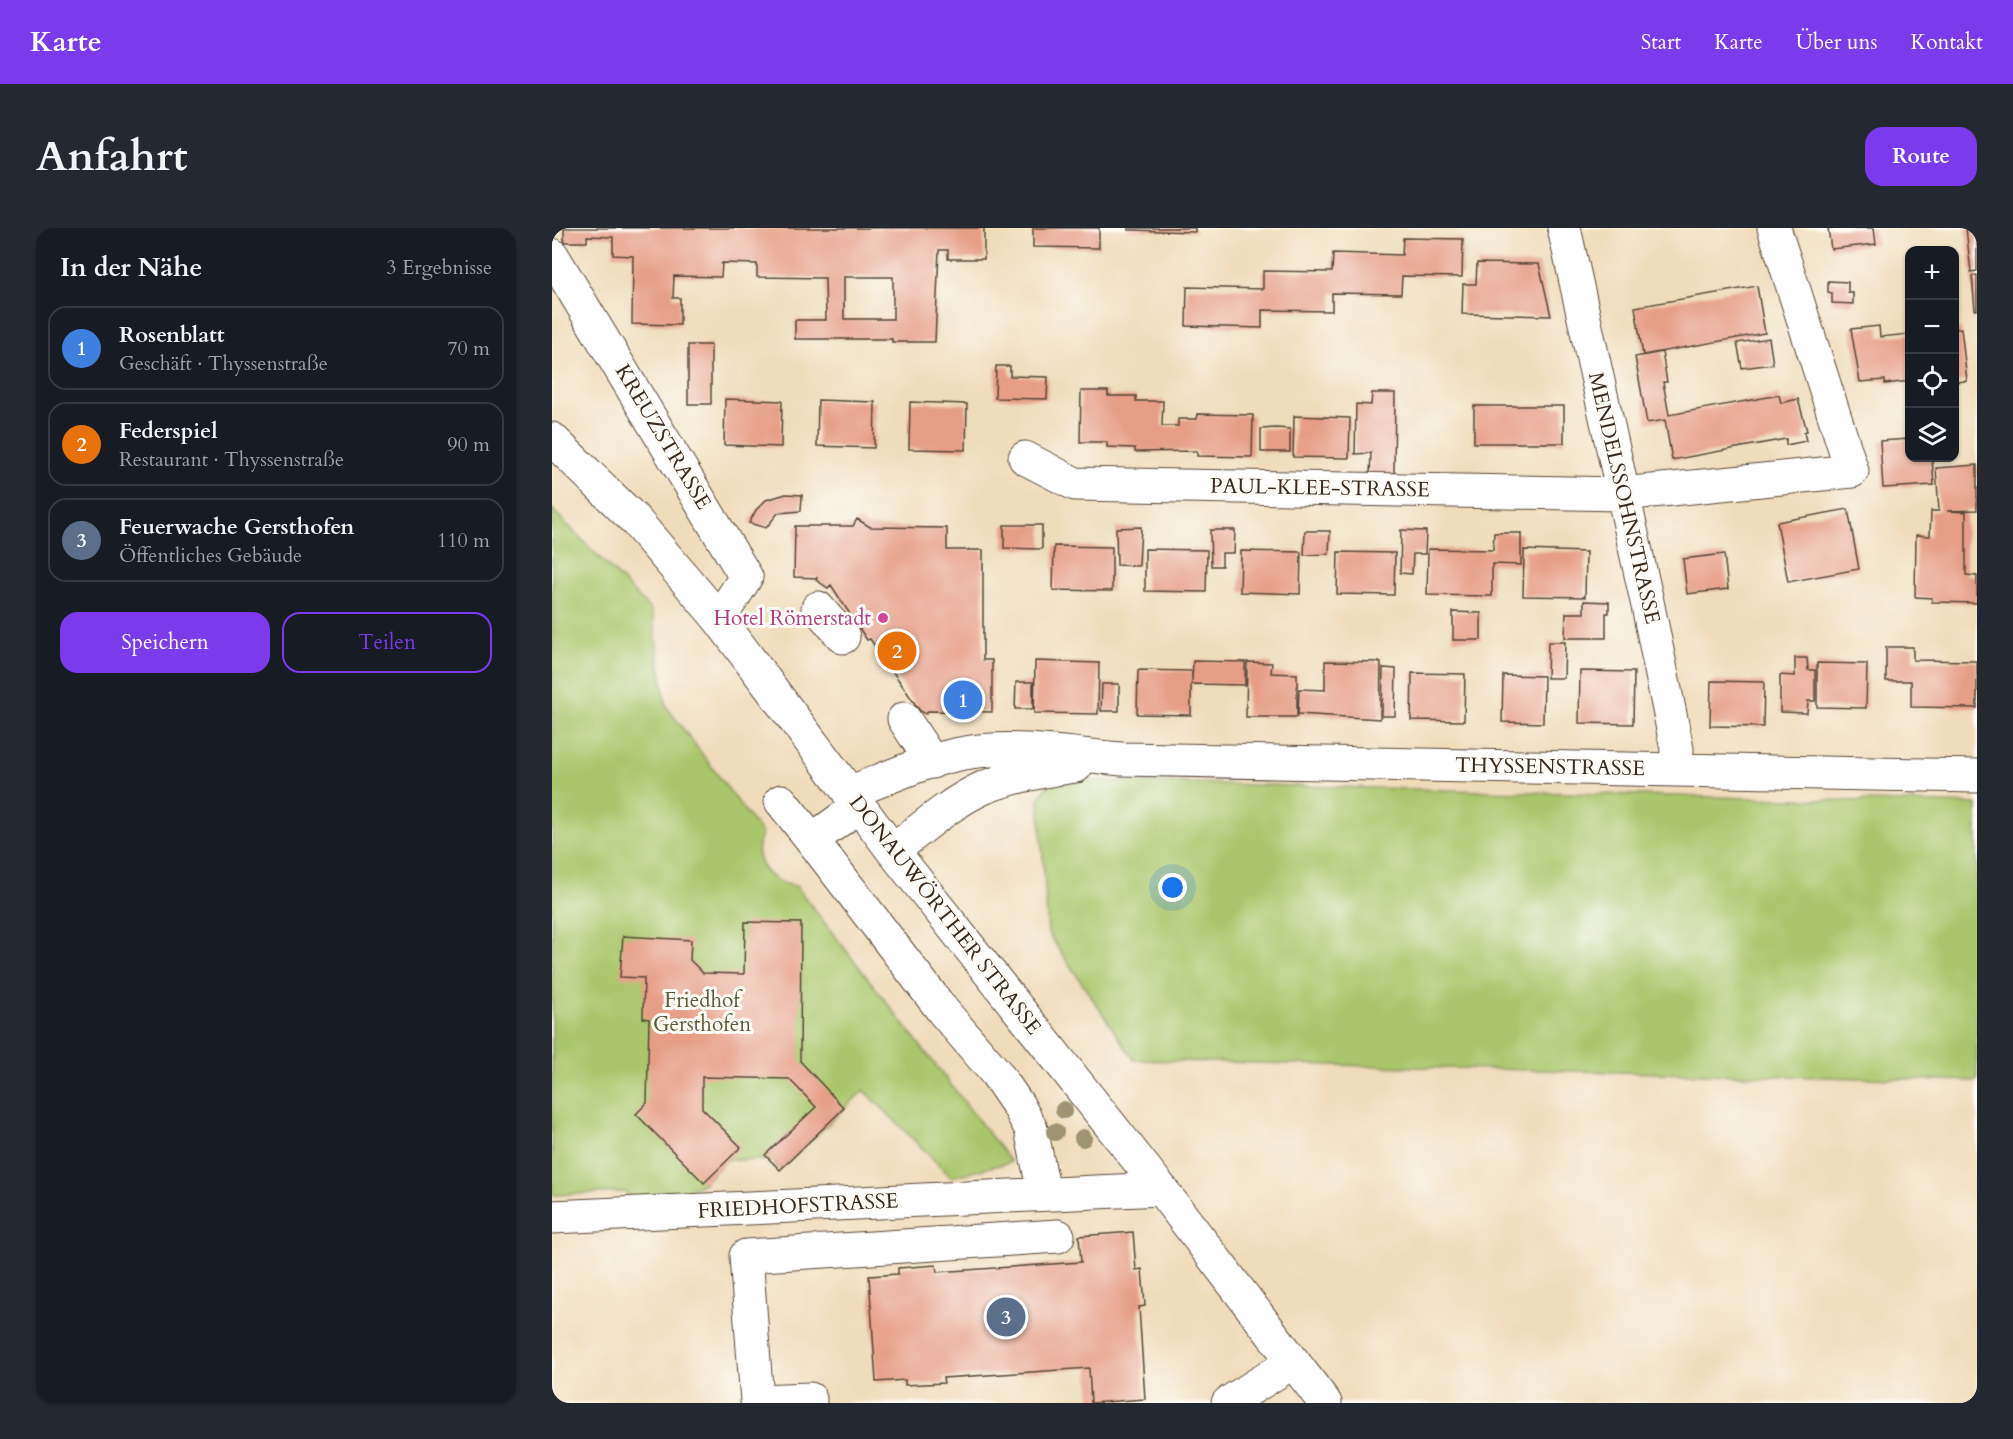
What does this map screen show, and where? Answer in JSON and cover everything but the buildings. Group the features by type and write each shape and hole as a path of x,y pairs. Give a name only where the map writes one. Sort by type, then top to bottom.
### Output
{"street":[{"name":"MENDELSSOHNSTRASSE","path":"1564,228 1648,606 1677,749 1676,769"},
{"name":"PAUL-KLEE-STRASSE","path":"1025,458 1075,484 1622,494 1852,471 1774,228"},
{"name":"KREUZSTRASSE","path":"552,255 746,577 719,619"},
{"name":"DONAUWÖRTHER STRASSE","path":"552,439 634,519 719,619 893,851 1161,1189 1325,1403"},
{"path":"818,608 843,637"},
{"path":"904,719 932,762"},
{"name":"THYSSENSTRASSE","path":"854,800 932,762 971,752 1024,749 1122,759 1977,776"},
{"name":"THYSSENSTRASSE","path":"893,851 939,815 985,788 1040,771 1122,759"},
{"path":"812,840 854,800"},
{"path":"781,801 943,1011 996,1073 1018,1105 1031,1129 1044,1193"},
{"name":"FRIEDHOFSTRASSE","path":"552,1217 830,1198 1161,1189"},
{"path":"906,1246 907,1196"},
{"path":"810,1403 810,1400 757,1401 746,1257 1058,1236"},
{"path":"1228,1403 1293,1362"}],"green space":[{"name":"Friedhof Gersthofen","path":"552,509 652,611 666,706 762,834 758,844 758,853 764,869 778,881 796,886 1011,1162 951,1177 864,1090 780,1170 770,1160 727,1160 704,1183 664,1203 634,1203 625,1192 552,1195"},
{"path":"1077,780 1977,804 1977,1081 1134,1060 1048,933 1039,800 1049,783"}],"place":[{"name":"Hotel Römerstadt","path":"883,618"},
{"name":"Federspiel","path":"897,651"},
{"name":"Rosenblatt","path":"963,700"},
{"name":"Feuerwache Gersthofen","path":"1006,1317"}]}
